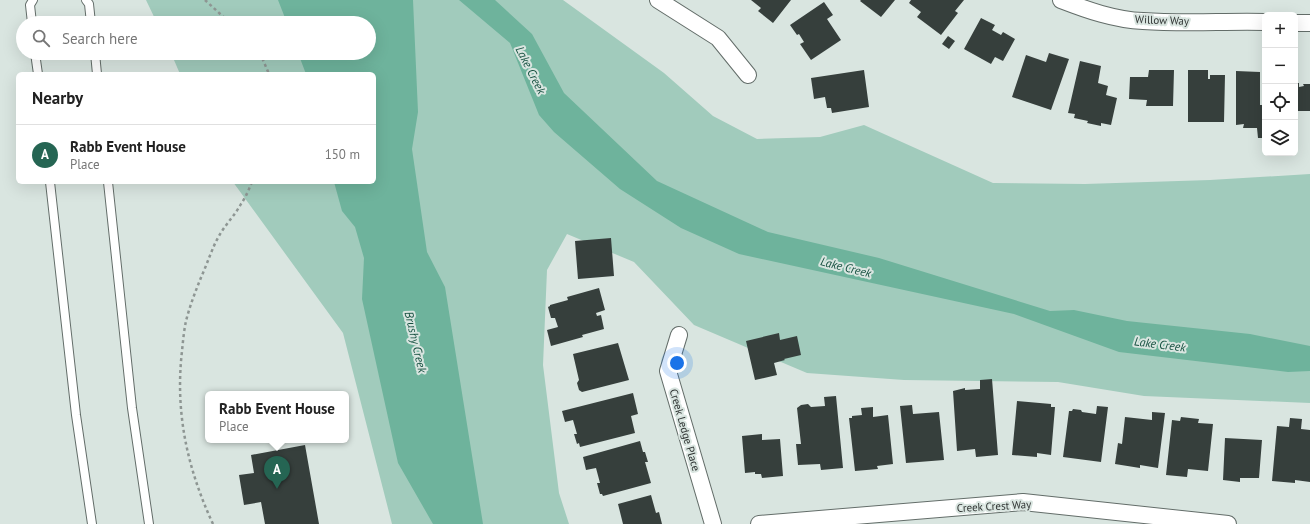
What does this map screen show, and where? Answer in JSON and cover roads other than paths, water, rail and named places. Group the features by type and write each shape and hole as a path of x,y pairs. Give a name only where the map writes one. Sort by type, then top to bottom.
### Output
{"street":[{"path":"658,0 718,38 748,75"},
{"name":"Willow Way","path":"1061,0 1109,16 1142,21 1262,22"},
{"path":"1298,22 1310,23"},
{"name":"Creek Ledge Place","path":"679,335 668,371 713,524"},
{"name":"Creek Crest Way","path":"759,524 1023,502 1228,524"}],"lane":[{"path":"31,16 30,5 33,0"},
{"path":"86,0 89,4 90,16"},
{"path":"36,60 38,72"},
{"path":"95,60 97,72"},
{"path":"50,184 76,415 92,524"},
{"path":"108,184 132,408 149,524"}],"water":[{"name":"Brushy Creek","path":"278,0 413,0 418,112 412,149 427,252 445,287 483,524 433,524 398,463 362,299 364,258 355,227 342,211 335,184 376,184 376,72 305,72 301,60 376,60 376,16 284,16"},
{"name":"Lake Creek","path":"459,0 495,0 532,34 564,93 657,181 768,232 879,258 1050,311 1074,310 1127,321 1250,334 1310,346 1310,371 1288,372 1119,352 1014,314 739,254 681,228 620,189 554,132 539,115 510,43"}],"place":[{"name":"Rabb Event House","path":"277,489"}]}
